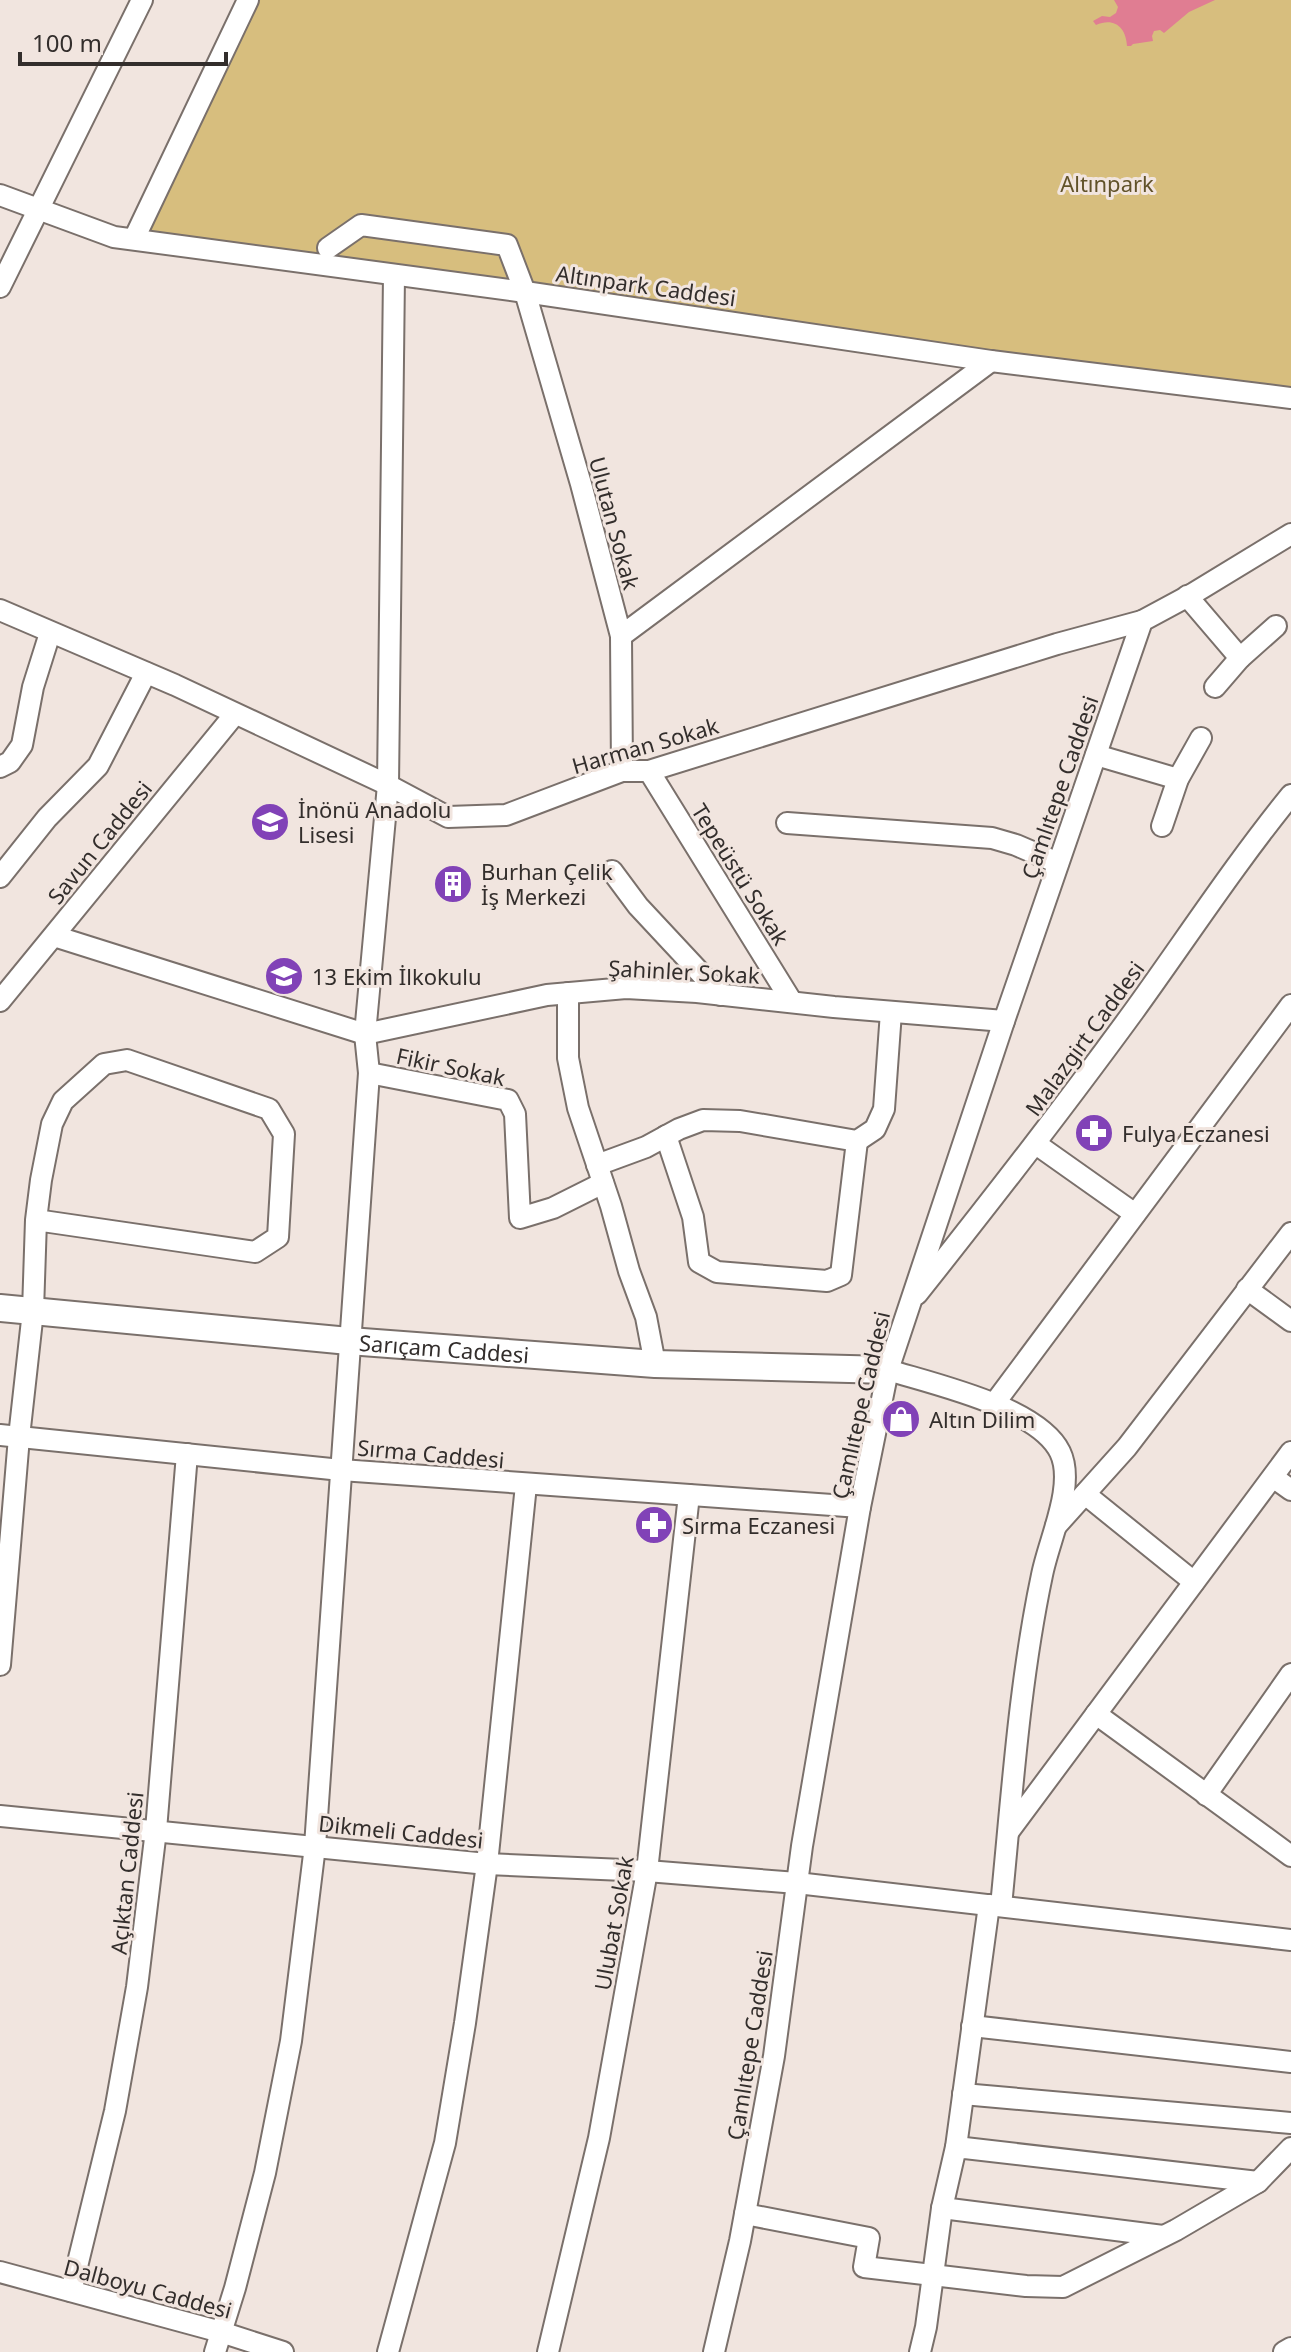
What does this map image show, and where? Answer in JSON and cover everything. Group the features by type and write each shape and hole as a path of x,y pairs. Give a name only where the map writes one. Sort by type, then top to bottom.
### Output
{"main road":[{"name":"Sarıçam Caddesi","path":"0,1308 349,1341 655,1364 888,1370"}],"street":[{"path":"0,287 142,0"},
{"path":"134,239 248,0"},
{"name":"Altınpark Caddesi","path":"0,195 114,237 525,292 991,361 1291,398"},
{"name":"Ulutan Sokak","path":"328,248 361,225 507,245 525,292 581,484 621,636 622,771"},
{"path":"218,2342 265,2173 291,2041 315,1846 369,1073 365,1034 388,785 394,275"},
{"path":"621,636 991,361"},
{"path":"1142,621 1291,534"},
{"path":"1187,596 1240,658"},
{"name":"Harman Sokak","path":"0,610 235,714 388,785 448,817 506,815 622,771 649,771 1057,644 1142,621"},
{"name":"Çamlıtepe Caddesi","path":"714,2352 745,2214 774,2056 797,1883 860,1507 888,1370 1142,621"},
{"path":"1215,687 1240,658 1276,626"},
{"path":"0,767 10,762 22,745 33,687 50,633"},
{"path":"0,877 47,818 98,766 146,673"},
{"name":"Savun Caddesi","path":"0,1001 235,714"},
{"path":"1162,826 1178,779 1201,738"},
{"path":"1096,755 1178,779"},
{"name":"Tepeüstü Sokak","path":"649,771 792,1002"},
{"name":"Malazgirt Caddesi","path":"909,1305 1036,1144 1252,844 1291,795"},
{"path":"787,823 992,838 1058,863"},
{"path":"612,871 638,906 721,995"},
{"path":"54,936 365,1034"},
{"name":"Şahinler Sokak","path":"365,1034 547,995 626,988 1004,1021"},
{"path":"568,993 568,1058 578,1108 646,1317 655,1364"},
{"path":"994,1404 1291,1005"},
{"path":"600,1174 666,1136 703,1120 857,1141 875,1129 884,1109 891,1012"},
{"path":"0,1665 9,1436 33,1311 36,1220 41,1180 52,1124 63,1101 104,1064 127,1060 269,1109 284,1134 278,1237 255,1252 36,1220"},
{"name":"Fikir Sokak","path":"369,1073 508,1100 515,1114 520,1218 553,1208 600,1174"},
{"path":"666,1136 693,1217 699,1262 717,1272 827,1281 841,1275 857,1141"},
{"path":"1036,1144 1135,1214"},
{"path":"1054,1529 1127,1447 1291,1233"},
{"path":"1247,1289 1291,1321"},
{"path":"888,1370 994,1404 1035,1424 1059,1450 1067,1478 1042,1574 1025,1677 1009,1831 972,2026 956,2147 942,2208 920,2352"},
{"name":"Sırma Caddesi","path":"9,1436 341,1470 860,1507"},
{"path":"1009,1831 1291,1452"},
{"name":"Açıktan Caddesi","path":"71,2291 115,2111 137,1987 156,1830 187,1454"},
{"path":"1273,1477 1291,1490"},
{"path":"388,2352 445,2143 465,2023 487,1864 526,1485"},
{"path":"1085,1494 1194,1582"},
{"name":"Ulubat Sokak","path":"548,2352 599,2138 647,1871 689,1495"},
{"path":"1206,1795 1291,1674"},
{"path":"1096,1714 1291,1856"},
{"name":"Dikmeli Caddesi","path":"0,1816 487,1864 647,1871 797,1883 1291,1940"},
{"path":"972,2026 1291,2062"},
{"path":"963,2094 1291,2123"},
{"path":"956,2147 1258,2182"},
{"path":"745,2214 869,2238 864,2267 1026,2286 1063,2287 1163,2236 1258,2182 1291,2148"},
{"path":"942,2208 1163,2236"},
{"name":"Dalboyu Caddesi","path":"0,2272 71,2291 218,2342 283,2352"},
{"path":"1284,2352 1291,2348"}],"green space":[{"name":"Altınpark","path":"248,0 1291,0 1291,398 134,239"}],"shaded area":[{"path":"1114,0 1215,0 1189,12 1164,33 1154,31 1153,41 1127,46 1118,25 1108,22 1096,25 1093,21 1116,13 1118,7"}],"place":[{"name":"İnönü Anadolu Lisesi","path":"270,822"},
{"name":"Burhan Çelik İş Merkezi","path":"453,884"},
{"name":"13 Ekim İlkokulu","path":"284,976"},
{"name":"Fulya Eczanesi","path":"1094,1133"},
{"name":"Altın Dilim","path":"901,1419"},
{"name":"Sırma Eczanesi","path":"654,1525"}]}
